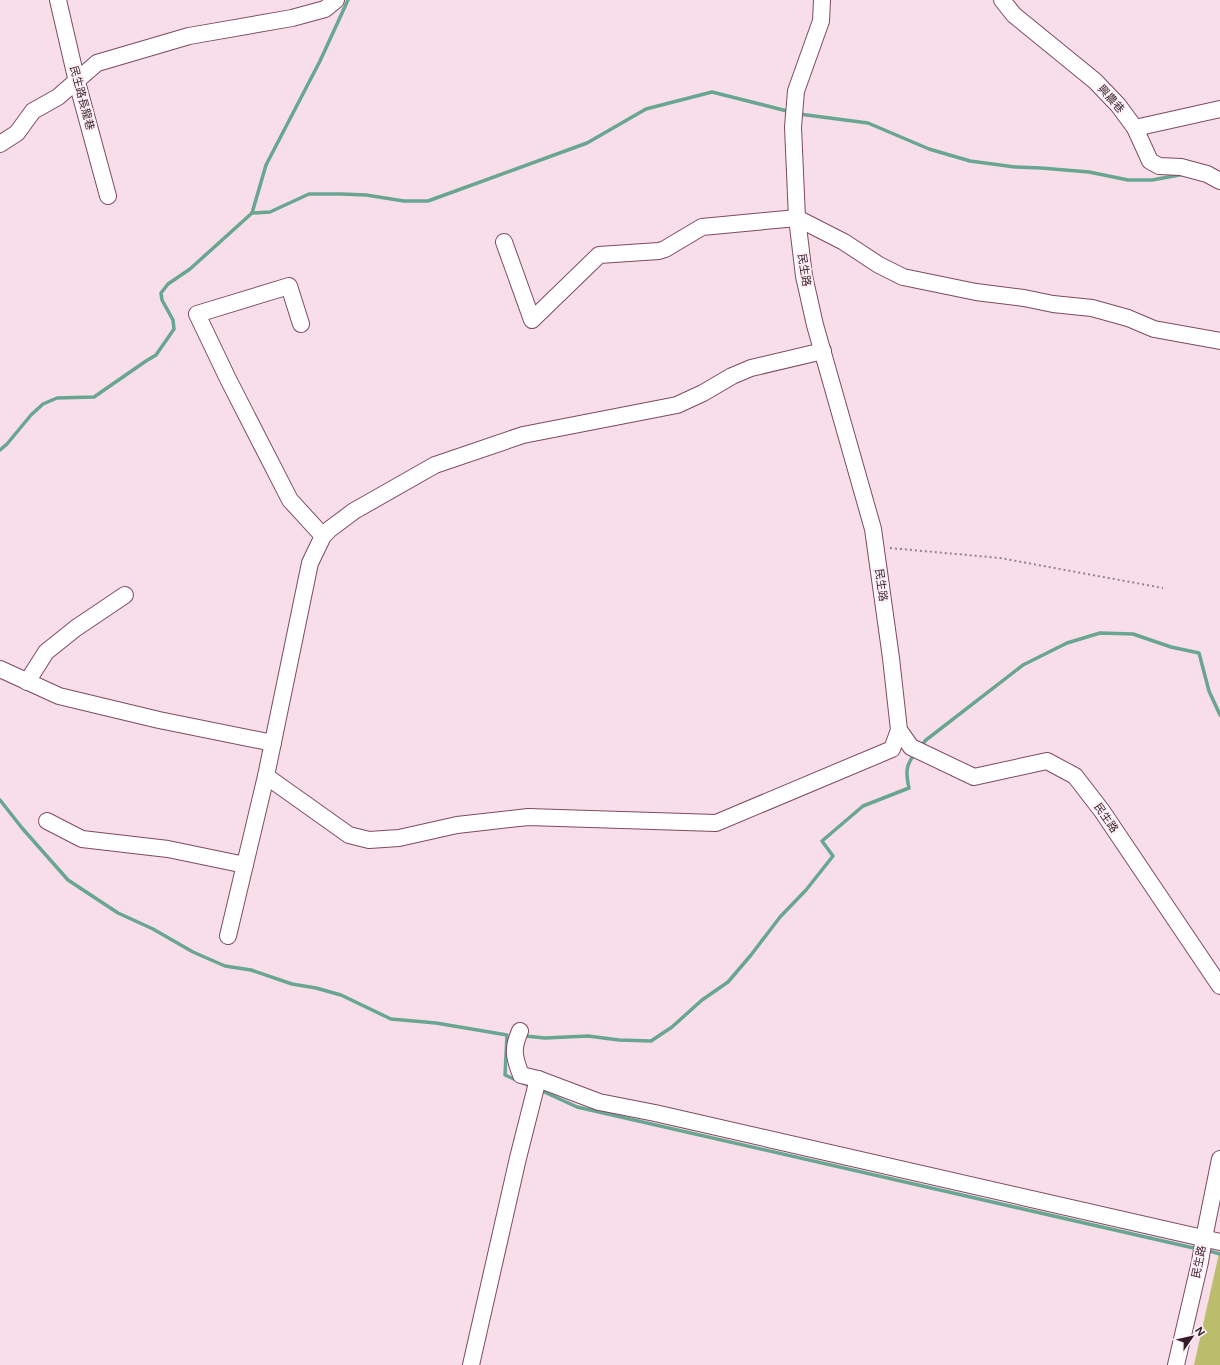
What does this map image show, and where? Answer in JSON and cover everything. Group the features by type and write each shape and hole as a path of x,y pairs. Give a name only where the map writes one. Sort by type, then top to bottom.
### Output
{"street":[{"name":"民生路長龍巷","path":"58,0 77,82 108,196"},
{"path":"0,144 17,133 33,111 58,98 97,63 189,36 292,18 325,9 336,0"},
{"name":"民生路","path":"822,0 821,21 796,91 793,121 797,218 804,276 872,529 891,658 898,730 911,747 974,777 1047,761 1075,776 1102,811 1220,986"},
{"name":"興農巷","path":"1002,0 1014,15 1095,81 1118,105 1135,128 1150,161 1159,166 1181,167 1206,174 1220,181"},
{"path":"1135,128 1220,109"},
{"path":"504,242 532,320 599,255 659,251 702,227 797,218 844,242 879,265 903,277 976,292 1024,298 1053,304 1092,308 1128,318 1154,329 1220,341"},
{"path":"301,324 289,286 197,314 228,380 290,500 323,536"},
{"path":"228,936 266,776 310,563 323,536 354,511 435,465 523,435 677,405 703,393 732,376 751,368 823,351"},
{"path":"27,682 46,652 76,628 125,595"},
{"path":"0,669 59,696 159,720 273,743"},
{"path":"266,776 349,835 369,840 399,838 457,824 528,817 716,823 892,749 898,730"},
{"path":"47,821 82,838 168,849 245,865"},
{"path":"520,1031 514,1051 521,1075 538,1079 599,1102 663,1114 1220,1242"},
{"path":"471,1365 518,1158 538,1079"},
{"name":"民生路","path":"1176,1365 1200,1262 1220,1159"}],"path":[{"path":"875,546 1000,558 1163,588"}],"green space":[{"path":"1220,1249 1220,1365 1194,1365"}],"waterway":[{"path":"252,213 266,165 320,61 348,0"},
{"path":"0,450 7,444 31,415 43,404 57,398 94,397 156,355 174,329 173,320 162,300 161,293 168,284 190,269 252,213 270,212 309,194 366,195 404,201 428,201 587,143 646,109 712,92 791,112"},
{"path":"799,114 868,123 929,149 970,161 1015,167 1089,172 1128,180 1152,180 1185,174"},
{"path":"920,747 926,740 1023,665 1067,643 1100,633 1133,634 1171,647 1199,653 1209,691 1220,715"},
{"path":"525,1036 545,1038 588,1036 619,1040 651,1041 672,1027 702,1000 728,982 780,917 806,890 833,856 822,841 863,806 909,788 907,770 909,762 915,754"},
{"path":"0,800 22,828 68,880 118,913 153,929 193,952 225,966 251,970 292,984 316,988 341,995 391,1019 436,1023 507,1035 505,1075 532,1087"},
{"path":"540,1090 577,1107 1198,1249"},
{"path":"1206,1250 1220,1254"}]}
